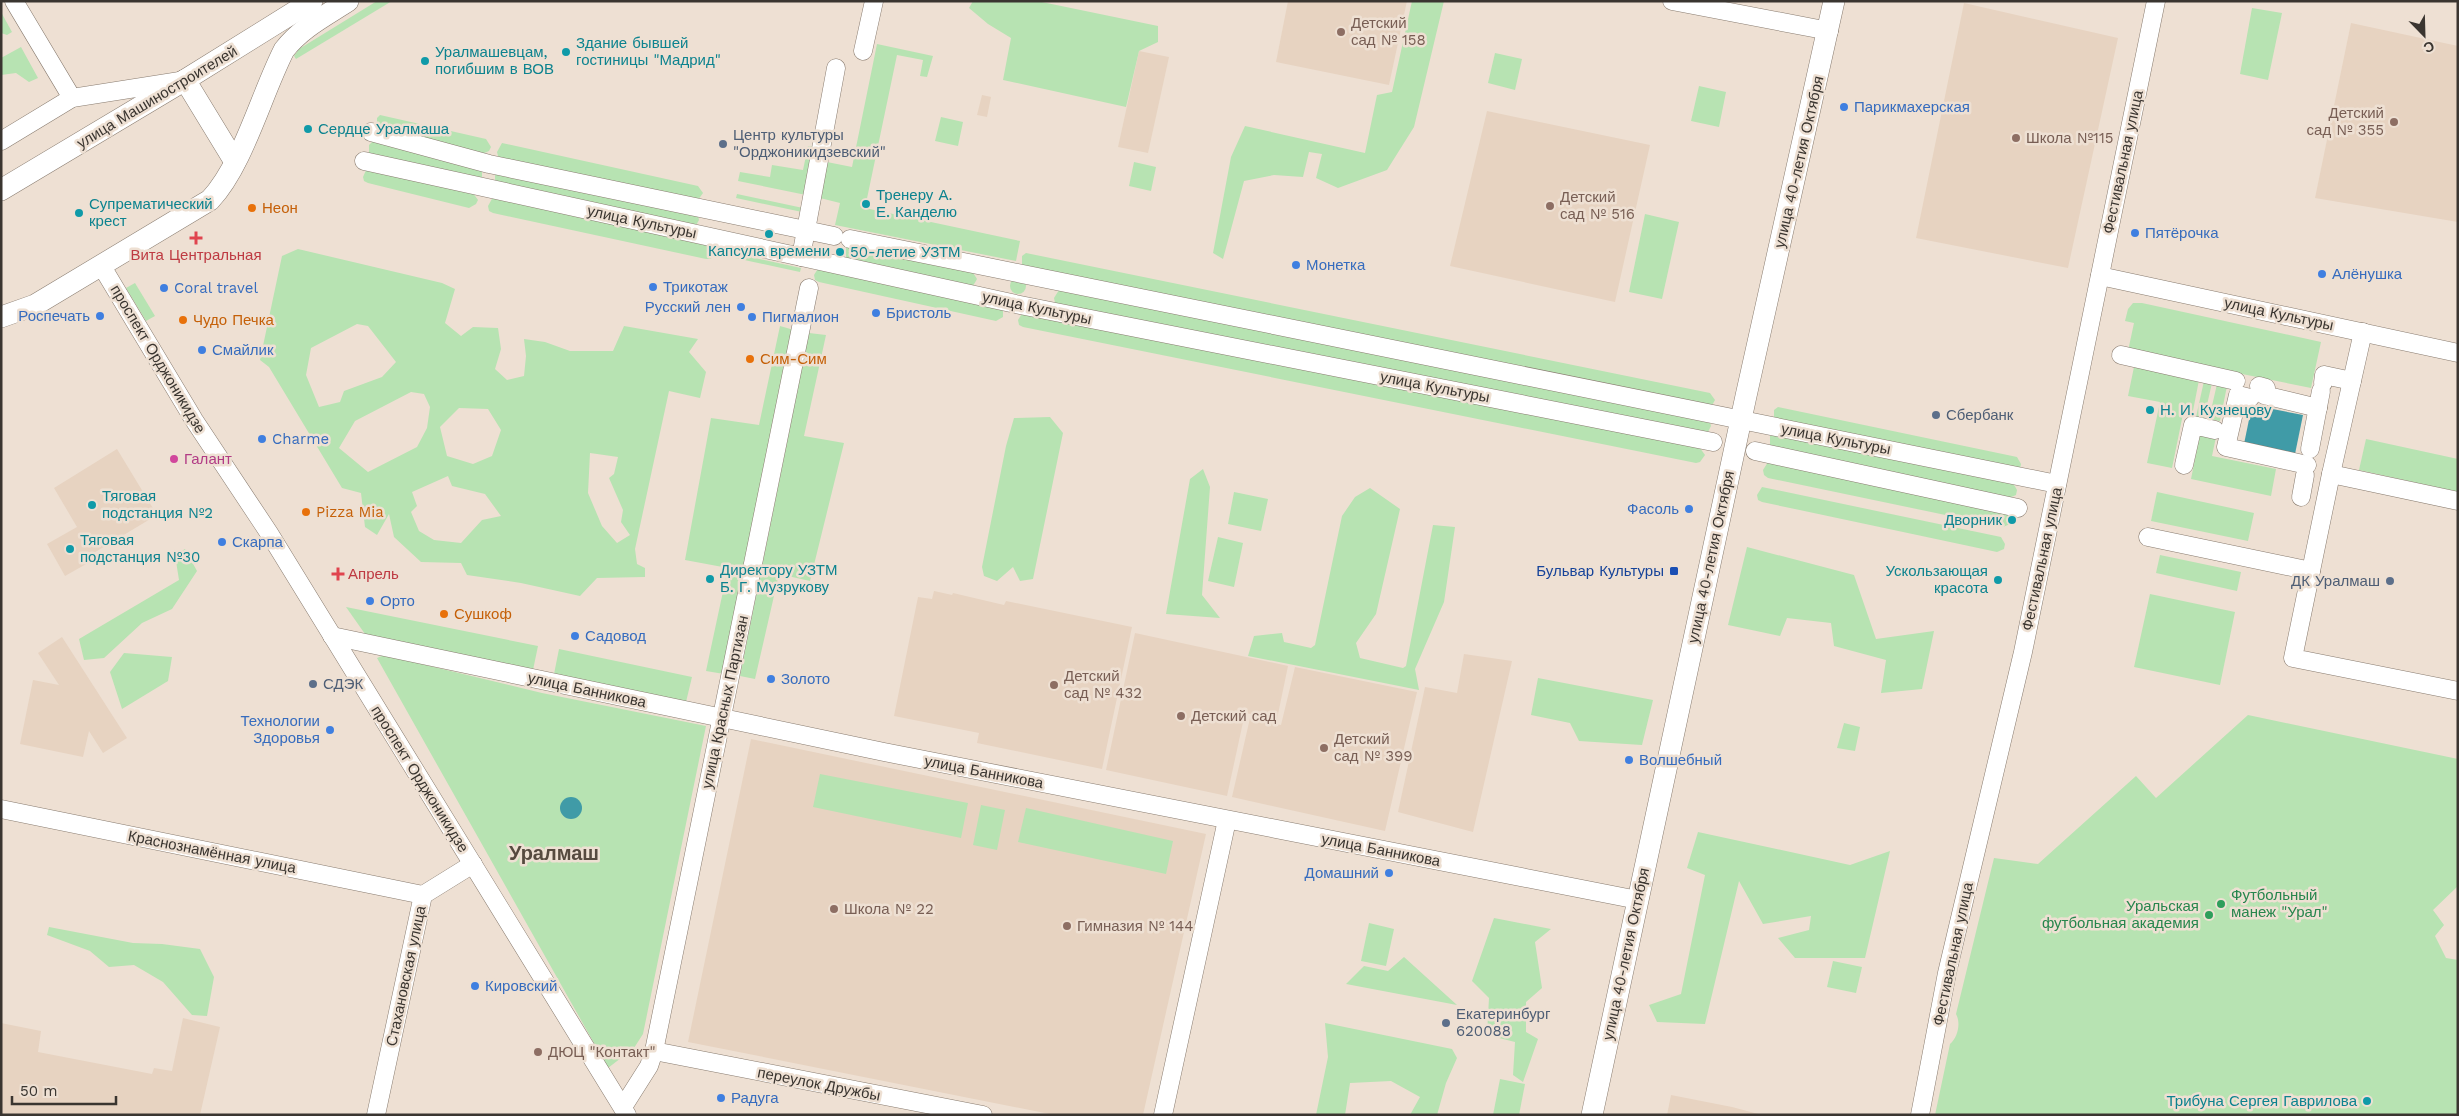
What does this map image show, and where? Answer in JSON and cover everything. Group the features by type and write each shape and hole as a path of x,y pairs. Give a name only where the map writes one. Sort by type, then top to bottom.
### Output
{"main road":[{"name":"улица Машиностроителей","path":"1,190 185,80 312,1"},
{"path":"1,317 35,305 210,200 222,186 235,162 284,50 293,38 309,25 348,1"},
{"name":"улица 40-летия Октября","path":"1592,1115 1740,420 1834,1"},
{"path":"185,80 235,162"}],"street":[{"path":"14,1 72,98"},
{"path":"863,51 874,1"},
{"path":"1672,1 1828,31"},
{"name":"Фестивальная улица","path":"1920,1115 1947,973 2023,652 2156,1"},
{"path":"801,257 836,68"},
{"path":"1,140 72,98 185,80"},
{"name":"улица Культуры","path":"371,132 489,164 842,238 2057,484"},
{"name":"улица Культуры","path":"364,161 1025,306 1713,442"},
{"name":"проспект Орджоникидзе","path":"101,265 194,420 332,636 625,1111"},
{"name":"улица Культуры","path":"2100,276 2458,353"},
{"name":"улица Красных Партизан","path":"625,1111 650,1066 654,1051 809,288"},
{"path":"2363,332 2331,474 2306,570 2292,661 2458,691"},
{"path":"2121,355 2251,390 2321,394"},
{"path":"2301,497 2324,375 2352,381"},
{"path":"2251,390 2238,395 2221,432 2226,447 2307,462"},
{"path":"2184,466 2193,425 2221,432"},
{"name":"улица Культуры","path":"1755,451 2018,508"},
{"path":"2331,474 2458,501"},
{"path":"2148,537 2306,570"},
{"name":"улица Банникова","path":"332,636 722,718 1226,820 1638,900"},
{"name":"Краснознамённая улица","path":"1,809 423,895"},
{"path":"1162,1115 1226,820"},
{"name":"Стахановская улица","path":"376,1115 423,895 473,864"},
{"name":"переулок Дружбы","path":"654,1051 983,1115"}],"shaded area":[{"name":"Детский сад № 158","path":"1288,1 1407,1 1389,85 1276,62"},
{"name":"Школа №115","path":"1964,3 2118,38 2068,268 1916,238"},
{"name":"Детский сад № 355","path":"2351,23 2458,46 2458,222 2315,198"},
{"path":"1139,51 1169,57 1148,153 1118,147"},
{"path":"982,95 991,97 987,117 977,115"},
{"name":"Детский сад № 516","path":"1487,111 1650,145 1615,302 1450,266"},
{"path":"117,449 157,515 92,554 95,559 65,576 47,544 77,527 54,488"},
{"name":"Детский сад № 432","path":"934,591 952,595 953,593 1004,605 1006,601 1132,627 1102,769 977,743 979,733 894,716 918,597 932,599"},
{"name":"Детский сад","path":"1135,633 1288,666 1277,719 1245,713 1227,796 1106,770"},
{"path":"62,637 127,738 103,753 89,731 83,757 20,744 33,680 59,685 38,653"},
{"path":"1464,654 1512,661 1473,832 1398,812 1425,687 1457,693"},
{"name":"Детский сад № 399","path":"1295,667 1417,692 1385,831 1232,797 1250,718 1281,725"},
{"path":"751,739 1206,834 1143,1115 1055,1115 688,1042"},
{"path":"183,1018 220,1027 200,1115 1,1115 1,1023 41,1031 38,1052 152,1074 154,1068 172,1071"},
{"path":"1671,1095 1732,1107 1762,1115 1667,1115"}],"green space":[{"path":"377,1 392,1 296,59 294,56 299,49"},
{"path":"973,1 1037,1 1158,26 1158,42 1139,51 1126,107 1003,80 1011,38 988,24 969,8"},
{"path":"1412,1 1444,1 1414,127 1387,170 1338,188 1316,178 1322,154 1309,152 1303,177 1274,175 1244,181 1223,259 1213,253 1231,157 1245,126 1365,153 1377,95 1392,92"},
{"path":"2252,8 2282,13 2268,80 2240,74"},
{"path":"1,12 12,32 7,35 1,33"},
{"path":"877,44 933,56 927,77 920,76 923,60 897,55 865,208 1020,241 1016,261 835,225 840,203 820,198 827,162 852,167"},
{"path":"21,47 38,78 29,82 16,73 1,75 1,58"},
{"path":"1495,53 1522,59 1515,90 1488,83"},
{"path":"1699,86 1726,92 1719,127 1691,121"},
{"path":"380,115 486,139 491,147 489,151 482,154 377,128 377,118"},
{"path":"941,117 963,122 958,146 935,141"},
{"path":"373,141 482,168 482,177 479,180 369,154 369,145"},
{"path":"502,143 698,186 703,193 698,200 502,159 498,156 497,152"},
{"path":"808,146 817,147 806,195 738,181 740,172 770,177 772,165 803,170"},
{"path":"1134,162 1156,167 1151,191 1129,186"},
{"path":"367,168 473,193 478,200 476,204 469,208 368,183 364,181 363,177"},
{"path":"495,174 698,216 699,220 695,227 495,184"},
{"path":"737,194 803,208 802,212 736,198"},
{"path":"493,197 713,247 715,251 711,259 706,259 493,213 489,211 488,206"},
{"path":"1645,214 1679,222 1662,299 1629,292"},
{"path":"849,245 972,271 977,279 973,286 846,258 846,248"},
{"path":"298,249 442,283 455,289 445,323 461,336 473,327 498,328 501,349 495,369 507,380 524,376 526,356 524,339 545,342 570,351 613,351 624,326 698,339 689,352 706,372 700,398 669,391 635,549 637,564 645,568 645,577 597,578 580,596 521,583 467,575 461,563 421,562 394,537 389,514 377,535 365,527 361,493 342,488 269,367 260,360 282,256","holes":["357,324 368,326 396,362 382,377 344,391 340,402 319,407 306,375 311,348","411,392 424,394 430,407 427,428 417,447 368,472 339,448 355,421","459,408 488,409 501,430 492,456 473,464 447,456 440,427","590,453 618,457 614,474 609,478 623,510 621,522 630,535 617,543 602,526 588,493","448,476 452,486 485,494 501,516 482,520 461,543 434,540 419,531 411,512 417,506 412,492"]},
{"path":"1026,253 1710,393 1715,400 1711,407 1022,266 1022,256"},
{"path":"736,254 801,268 800,272 735,258"},
{"path":"819,267 1003,309 1003,317 996,321 819,282 815,280 814,275"},
{"path":"1018,278 1024,280 1026,286 1024,292 1018,294 1012,292 1010,286 1012,280"},
{"path":"135,283 155,316 146,321 126,288"},
{"path":"1059,290 1710,422 1711,426 1707,434 1059,305 1055,303 1054,298"},
{"path":"2133,303 2142,303 2321,342 2311,388 2128,351 2134,323 2125,321 2128,309"},
{"path":"1023,312 1700,448 1705,455 1700,462 1696,463 1023,327 1019,325 1018,320"},
{"path":"780,326 794,330 724,674 706,671 728,568 685,560 711,418 759,425"},
{"path":"809,333 826,335 804,436 844,443 810,581 779,574 755,679 740,676"},
{"path":"2134,367 2199,380 2192,416 2183,414 2172,468 2147,463 2160,402 2128,396"},
{"path":"2204,381 2212,383 2204,418 2196,417"},
{"path":"2217,384 2227,386 2220,421 2209,419"},
{"path":"1778,407 2017,457 2021,464 2020,469 1774,420 1774,410"},
{"path":"1050,417 1063,433 1033,579 1020,581 1013,567 997,581 984,576 982,567 1006,446 1014,418"},
{"path":"1774,433 2013,483 2017,490 2016,495 2009,498 1770,446 1770,436"},
{"path":"2200,434 2216,437 2212,456 2276,469 2271,496 2191,479"},
{"path":"2366,439 2458,459 2458,492 2359,470"},
{"path":"1768,462 2010,515 2010,524 2003,527 1768,478 1764,475 1763,470"},
{"path":"1203,469 1210,487 1202,595 1220,618 1166,614 1190,479"},
{"path":"1762,487 2001,537 2005,544 2004,549 1997,552 1762,502 1758,500 1757,495"},
{"path":"1370,488 1400,509 1376,614 1356,643 1360,658 1403,668 1406,666 1433,525 1455,527 1444,602 1415,669 1419,690 1248,656 1254,636 1282,633 1284,642 1311,648 1315,645 1342,516 1355,497"},
{"path":"1234,492 1268,499 1261,531 1228,524"},
{"path":"2157,492 2254,513 2248,541 2151,521"},
{"path":"1218,537 1243,543 1234,587 1208,581"},
{"path":"1747,547 1854,575 1876,639 1934,631 1922,689 1881,693 1886,660 1834,646 1831,623 1787,618 1780,636 1728,625"},
{"path":"185,549 197,571 172,609 142,623 104,658 84,660 79,639 179,580 175,555"},
{"path":"2160,555 2241,572 2237,591 2156,573"},
{"path":"2150,594 2235,612 2220,685 2134,667"},
{"path":"346,607 538,646 533,670 365,634"},
{"path":"559,649 692,677 686,702 554,674"},
{"path":"124,653 172,657 168,681 122,709 110,672"},
{"path":"384,655 542,693 706,726 643,1034 634,1048 608,1068 377,658"},
{"path":"1538,678 1653,700 1642,745 1579,741 1570,723 1531,715"},
{"name":"Уральская футбольная академия","path":"2248,715 2458,759 2458,886 2433,910 2444,925 2435,936 2446,958 2458,960 2458,1115 1935,1115 1950,1044 1958,1030 1956,1014 1994,858 2038,864 2136,776 2156,798"},
{"path":"1844,723 1860,727 1855,751 1837,748"},
{"path":"820,774 968,803 961,838 813,807"},
{"path":"981,805 1005,810 997,850 973,845"},
{"path":"1026,808 1173,841 1166,874 1018,842"},
{"path":"1698,832 1850,865 1890,851 1865,958 1795,958 1778,938 1809,930 1811,916 1763,924 1739,881 1705,1024 1657,1022 1649,1005 1681,994 1705,875 1687,868"},
{"path":"1494,918 1551,929 1535,942 1542,988 1526,1002 1526,1032 1538,1039 1523,1082 1513,1075 1515,1042 1487,1035 1489,998 1472,981"},
{"path":"1369,923 1394,929 1386,966 1361,961"},
{"path":"49,927 133,943 162,944 200,949 214,977 207,1016 192,1015 163,982 134,965 109,967 90,951 47,935"},
{"path":"1404,957 1457,1005 1346,984 1364,966 1388,971"},
{"path":"1833,961 1862,967 1856,993 1827,987"},
{"path":"1325,1023 1452,1049 1457,1058 1446,1083 1437,1115 1410,1115 1420,1097 1391,1081 1350,1083 1345,1115 1316,1115 1328,1057"},
{"path":"1500,1079 1525,1084 1519,1115 1493,1115"}],"water":[{"path":"2252,405 2303,415 2295,454 2244,444"},
{"path":"567,797 575,797 582,804 582,812 575,819 567,819 560,812 560,804"}],"place":[{"name":"Детский сад № 158","path":"1341,32"},
{"name":"Здание бывшей гостиницы \"Мадрид\"","path":"566,52"},
{"name":"Уралмашевцам, погибшим в ВОВ","path":"425,61"},
{"name":"Парикмахерская","path":"1844,107"},
{"name":"Детский сад № 355","path":"2394,122"},
{"name":"Сердце Уралмаша","path":"308,129"},
{"name":"Школа №115","path":"2016,138"},
{"name":"Центр культуры \"Орджоникидзевский\"","path":"723,144"},
{"name":"Тренеру А. Е. Канделю","path":"866,204"},
{"name":"Детский сад № 516","path":"1550,206"},
{"name":"Неон","path":"252,208"},
{"name":"Супрематический крест","path":"79,213"},
{"name":"Пятёрочка","path":"2135,233"},
{"name":"Капсула времени","path":"769,234"},
{"name":"Вита Центральная","path":"196,238"},
{"name":"50-летие УЗТМ","path":"840,252"},
{"name":"Монетка","path":"1296,265"},
{"name":"Алёнушка","path":"2322,274"},
{"name":"Трикотаж","path":"653,287"},
{"name":"Coral travel","path":"164,288"},
{"name":"Русский лен","path":"741,307"},
{"name":"Бристоль","path":"876,313"},
{"name":"Роспечать","path":"100,316"},
{"name":"Пигмалион","path":"752,317"},
{"name":"Чудо Печка","path":"183,320"},
{"name":"Смайлик","path":"202,350"},
{"name":"Сим-Сим","path":"750,359"},
{"name":"Н. И. Кузнецову","path":"2150,410"},
{"name":"Сбербанк","path":"1936,415"},
{"name":"Charme","path":"262,439"},
{"name":"Галант","path":"174,459"},
{"name":"Тяговая подстанция №2","path":"92,505"},
{"name":"Фасоль","path":"1689,509"},
{"name":"Pizza Mia","path":"306,512"},
{"name":"Дворник","path":"2012,520"},
{"name":"Скарпа","path":"222,542"},
{"name":"Тяговая подстанция №30","path":"70,549"},
{"name":"Бульвар Культуры","path":"1674,571"},
{"name":"Апрель","path":"338,574"},
{"name":"Директору УЗТМ Б. Г. Музрукову","path":"710,579"},
{"name":"Ускользающая красота","path":"1998,580"},
{"name":"ДК Уралмаш","path":"2390,581"},
{"name":"Орто","path":"370,601"},
{"name":"Сушкоф","path":"444,614"},
{"name":"Садовод","path":"575,636"},
{"name":"Золото","path":"771,679"},
{"name":"СДЭК","path":"313,684"},
{"name":"Детский сад № 432","path":"1054,685"},
{"name":"Детский сад","path":"1181,716"},
{"name":"Технологии Здоровья","path":"330,730"},
{"name":"Детский сад № 399","path":"1324,748"},
{"name":"Волшебный","path":"1629,760"},
{"name":"Домашний","path":"1389,873"},
{"name":"Футбольный манеж \"Урал\"","path":"2221,904"},
{"name":"Школа № 22","path":"834,909"},
{"name":"Уральская футбольная академия","path":"2209,915"},
{"name":"Гимназия № 144","path":"1067,926"},
{"name":"Кировский","path":"475,986"},
{"name":"Екатеринбург 620088","path":"1446,1023"},
{"name":"ДЮЦ \"Контакт\"","path":"538,1052"},
{"name":"Радуга","path":"721,1098"},
{"name":"Трибуна Сергея Гаврилова","path":"2367,1101"}],"district":[{"name":"Уралмаш","path":"554,853"}]}
